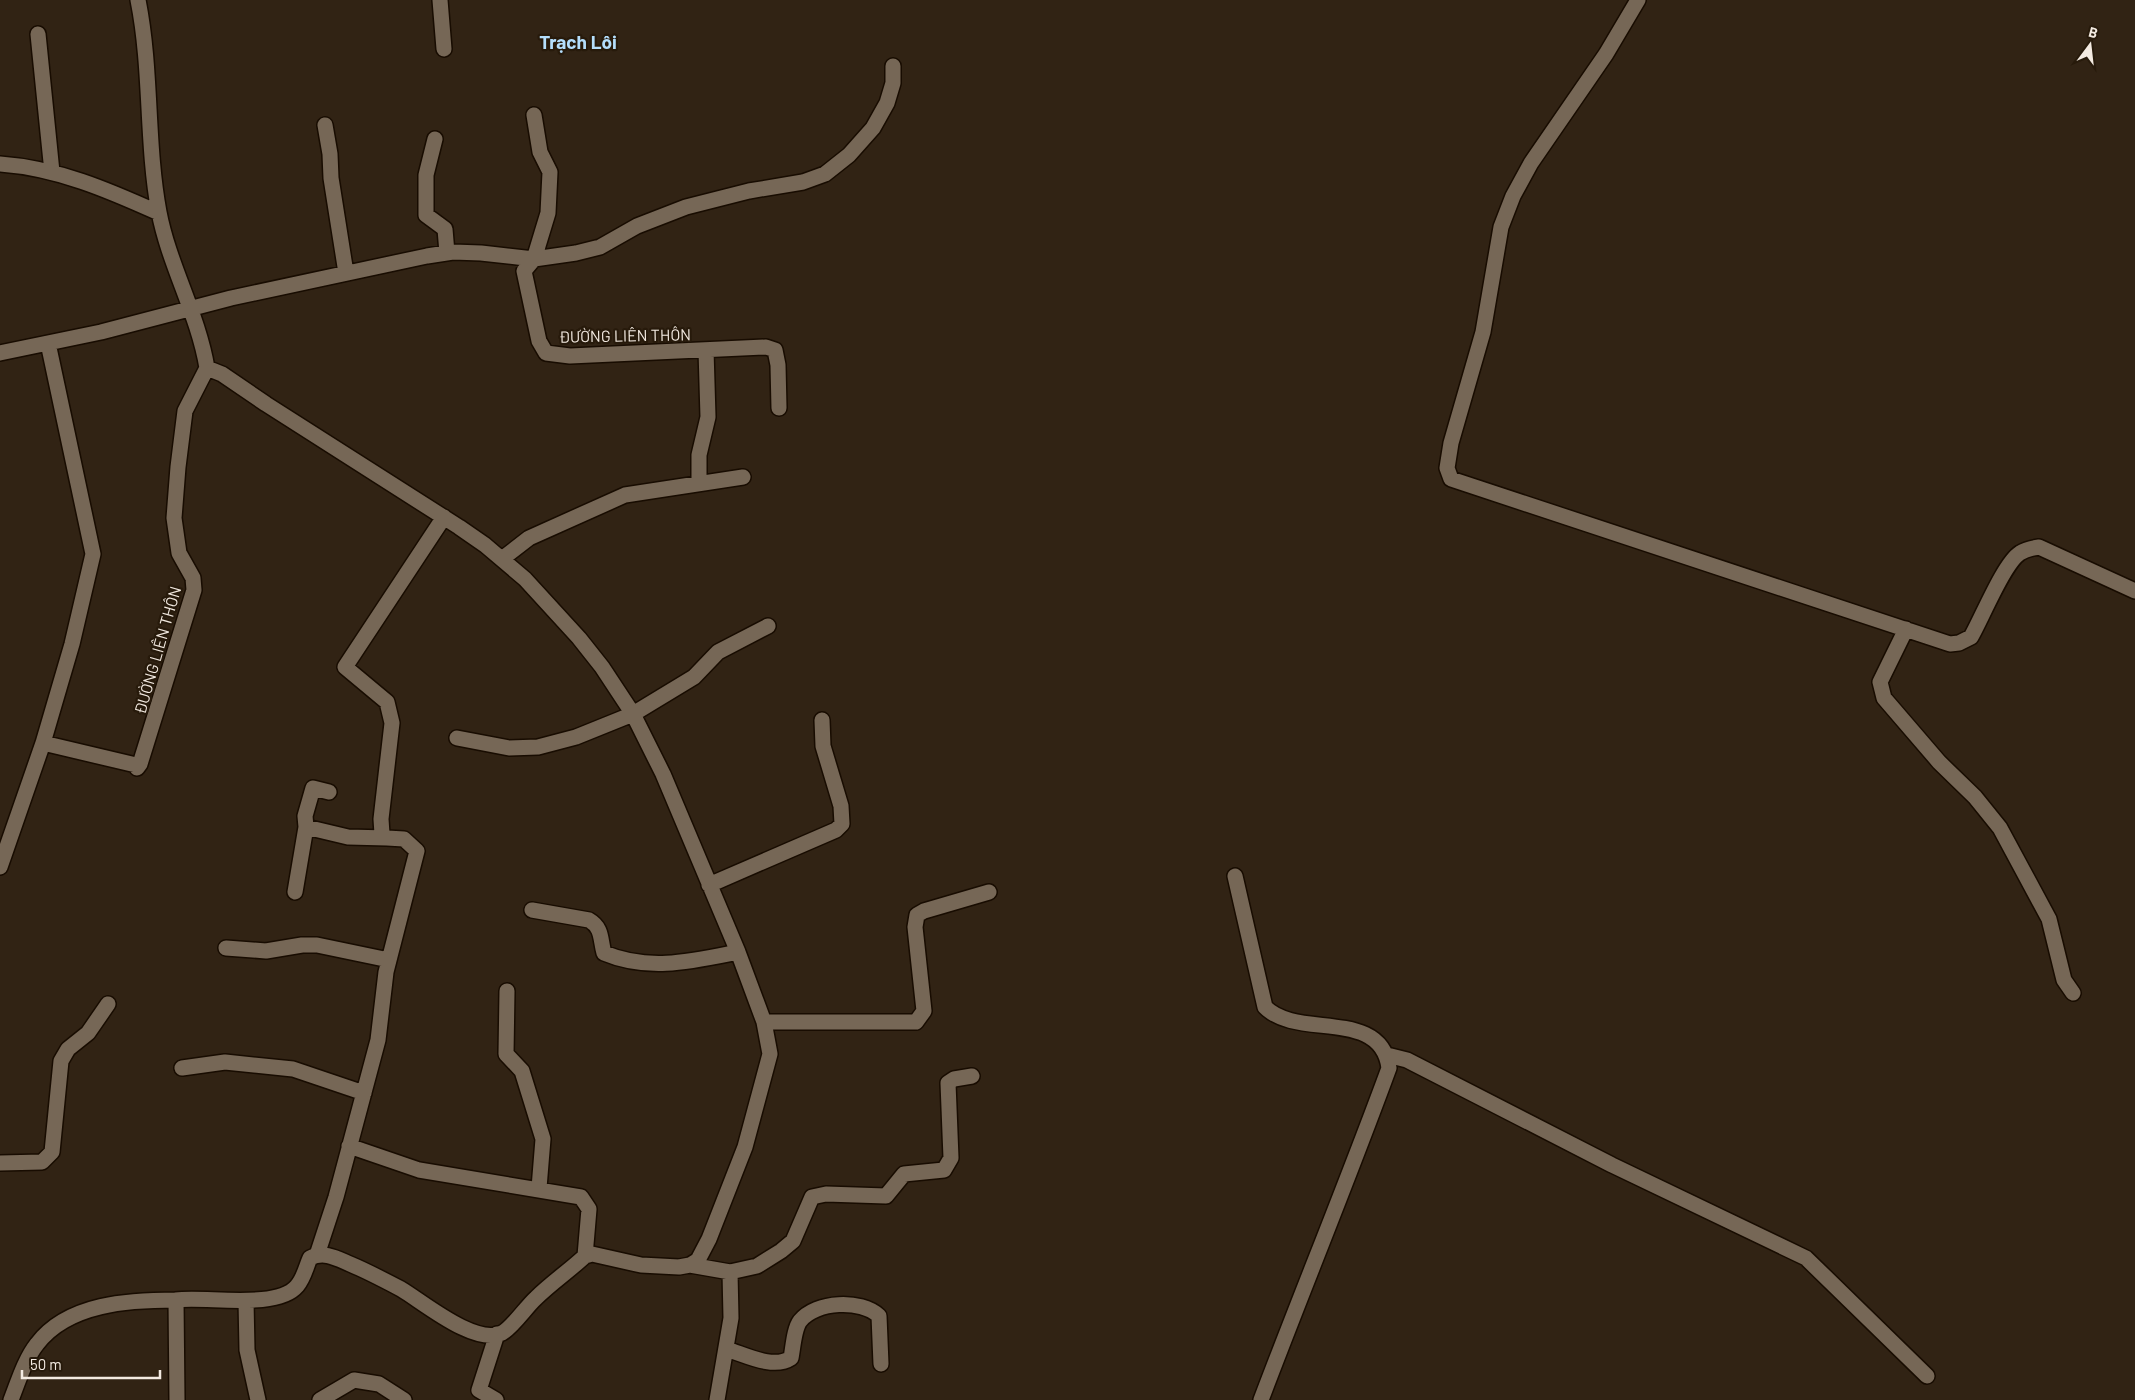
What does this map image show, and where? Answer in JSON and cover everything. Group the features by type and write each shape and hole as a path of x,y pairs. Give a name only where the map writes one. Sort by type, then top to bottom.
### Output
{"street":[{"path":"138,0 148,68 152,165 159,212 202,341 206,368 222,374 266,404 444,516 502,559 525,579 579,638 633,714 663,774 738,952 764,1022 770,1054 758,1105 745,1147 709,1239 698,1260 690,1265"},
{"path":"440,0 444,49"},
{"path":"1638,0 1606,54 1531,163 1513,196 1501,227 1483,332 1451,443 1447,468 1450,479 1950,644 1970,637 2009,565 2019,553 2028,549 2039,547 2135,591"},
{"path":"38,34 52,172"},
{"path":"0,353 102,332 190,309 346,273 447,253 481,253 534,259 600,247 637,226 686,207 749,191 803,182 826,174 849,155 873,128 887,103 893,83 893,66"},
{"name":"ĐƯỜNG LIÊN THÔN","path":"534,114 540,152 550,172 548,213 534,259 524,271 538,341 546,353 570,356 755,346 775,350 778,365 779,408"},
{"path":"325,125 330,154 330,178 346,273"},
{"path":"435,138 426,175 426,215 445,229 447,253"},
{"path":"0,164 52,172 92,184 159,212"},
{"path":"0,867 43,743 72,644 93,554 48,344"},
{"path":"698,483 698,455 708,417 706,350"},
{"name":"ĐƯỜNG LIÊN THÔN","path":"43,743 136,766 137,768 140,764 160,706 194,590 193,578 179,554 174,518 185,411 206,368"},
{"path":"502,559 529,538 626,495 743,476"},
{"path":"387,838 382,834 381,820 392,723 387,702 345,667 444,516"},
{"path":"458,738 510,748 538,747 576,738 633,714 694,677 718,652 768,626"},
{"path":"1906,629 1880,682 1884,698 1939,762 1975,797 2000,828 2049,919 2064,980 2073,993"},
{"path":"709,885 836,830 842,824 841,806 823,746 822,720"},
{"path":"295,892 306,828 305,816 313,788 328,792"},
{"path":"306,828 348,838 404,839 416,852 389,960 378,1040 317,1255"},
{"path":"1235,876 1265,1007 1280,1018 1344,1029 1369,1036 1387,1055 1407,1060 1612,1165 1806,1258 1927,1376"},
{"path":"764,1022 916,1022 924,1011 915,927 917,915 924,911 989,892"},
{"path":"532,910 589,920 596,924 600,930 604,953 647,965 684,962 738,952"},
{"path":"226,948 266,951 302,945 318,945 389,960"},
{"path":"507,992 506,1054 522,1071 543,1139 539,1188"},
{"path":"0,1163 42,1162 52,1152 60,1061 68,1049 88,1033 108,1004"},
{"path":"1261,1400 1309,1274 1357,1157 1389,1068 1387,1055"},
{"path":"182,1068 225,1062 293,1069 364,1093"},
{"path":"11,1400 36,1344 60,1323 108,1305 132,1300 246,1301 273,1297 288,1293 296,1288 310,1258 317,1255 325,1254 381,1279 462,1328 478,1334 497,1334 508,1329 537,1297 585,1256 598,1254 641,1265 679,1267 690,1265 730,1272 757,1266 793,1241 812,1196 826,1194 886,1196 904,1174 944,1170 950,1158 948,1084 954,1079 972,1076"},
{"path":"349,1146 419,1170 581,1196 589,1209 585,1256"},
{"path":"717,1400 730,1318 730,1272"},
{"path":"176,1300 177,1400"},
{"path":"246,1301 247,1350 258,1400"},
{"path":"726,1348 773,1363 786,1361 790,1358 799,1323 808,1313 831,1306 854,1305 872,1310 879,1316 881,1364"},
{"path":"496,1400 479,1390 497,1334"},
{"path":"320,1400 354,1380 379,1384 404,1400"}],"district":[{"name":"Trạch Lôi","path":"578,41"}]}
